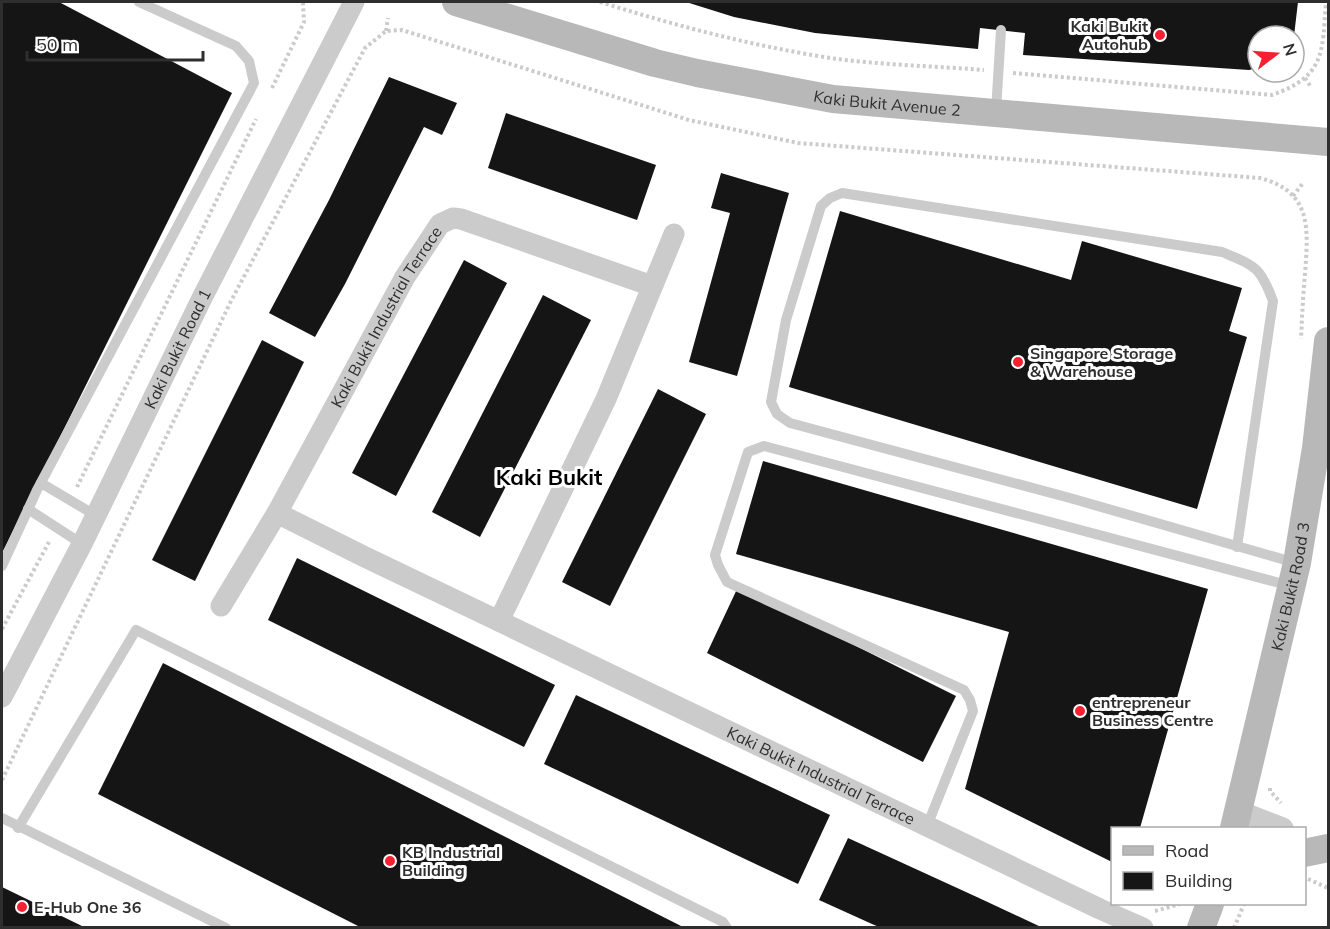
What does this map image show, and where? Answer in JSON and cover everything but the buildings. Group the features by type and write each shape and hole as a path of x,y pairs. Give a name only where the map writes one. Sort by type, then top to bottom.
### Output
{"street":[{"name":"Kaki Bukit Road 1","path":"2,697 82,544 202,298 354,2"},
{"name":"Kaki Bukit Avenue 2","path":"456,2 697,74 833,99 1329,142"},
{"name":"Kaki Bukit Industrial Terrace","path":"221,606 277,513 405,277 440,224 453,218 461,219 652,286"},
{"path":"499,621 606,399 674,234"},
{"name":"Kaki Bukit Road 3","path":"1237,820 1294,574 1316,448 1328,355"},
{"name":"Kaki Bukit Industrial Terrace","path":"277,513 927,826 1143,927"},
{"path":"1237,820 1277,827"},
{"path":"1306,837 1329,847"},
{"path":"1306,853 1329,847"},
{"path":"1201,927 1209,905"}],"lane":[{"path":"2,566 41,483 254,83 249,61 236,46 139,2"},
{"path":"995,114 1001,30"},
{"path":"1237,547 1273,301 1265,279 1254,265 1222,252 842,193 830,198 821,206 786,320 771,402 777,414 790,423 1070,498 1237,547 1294,574"},
{"path":"927,826 973,711 970,700 964,690 727,582 718,565 716,555 748,452 764,446 1294,574"},
{"path":"41,483 96,515"},
{"path":"28,509 82,544"},
{"path":"18,828 136,630 723,922 727,927"},
{"path":"2,818 18,828 226,927"}],"path":[{"path":"268,96 304,22 304,2"},
{"path":"386,31 388,18"},
{"path":"2,780 231,301 365,48 386,31 402,30 689,120 798,143 1260,178 1275,182 1293,196 1303,183"},
{"path":"1306,80 1311,87"},
{"path":"71,499 257,117"},
{"path":"2,629 56,529"},
{"path":"1306,879 1329,888"},
{"path":"1234,927 1243,905"}],"place":[{"name":"Kaki Bukit Autohub","path":"1160,35"},
{"name":"Singapore Storage & Warehouse","path":"1018,362"},
{"name":"entrepreneur Business Centre","path":"1080,711"},
{"name":"KB Industrial Building","path":"390,861"},
{"name":"E-Hub One 36","path":"22,907"}],"district":[{"name":"Kaki Bukit","path":"549,477"}]}
